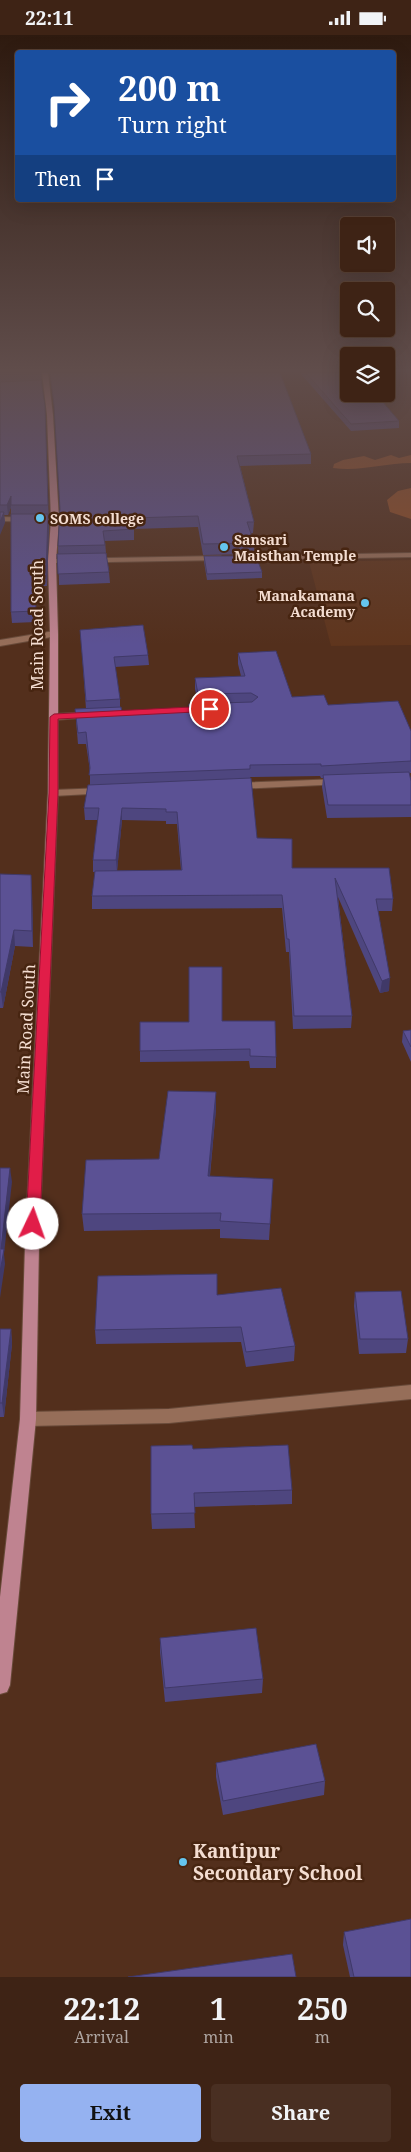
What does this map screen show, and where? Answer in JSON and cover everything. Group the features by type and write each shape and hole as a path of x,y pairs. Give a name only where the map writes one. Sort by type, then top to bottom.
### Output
{"main road":[{"name":"Main Road South","path":"0,1685 28,1419 32,1244 53,793 54,634 52,561 55,520 52,464"}],"street":[{"path":"0,519 55,520"},
{"path":"52,561 411,555"},
{"path":"0,643 54,634"},
{"path":"54,717 103,714"},
{"path":"222,787 351,782"},
{"path":"53,793 113,791"},
{"path":"28,1419 169,1416 411,1392"}],"shaded area":[{"path":"334,464 398,464 353,469 333,468"},
{"path":"411,488 411,519 390,512 387,500 398,491"},
{"name":"Manakamana Academy","path":"411,560 411,645 331,646 309,562"}],"building":[{"path":"0,464 47,464 48,505 11,505 11,496 7,505 0,505"},
{"path":"57,464 239,464 254,522 247,522 254,543 203,544 198,516 132,518 134,529 103,531 105,545 58,546 60,509"},
{"path":"0,512 4,512 0,522"},
{"path":"11,514 48,514 46,576 35,576 36,611 11,612"},
{"path":"106,553 109,572 58,574 57,554"},
{"path":"204,556 256,556 262,572 207,574"},
{"path":"143,625 148,655 114,657 120,699 86,701 80,630"},
{"path":"276,651 292,697 324,695 328,705 398,701 411,731 411,761 321,766 321,764 250,765 250,769 89,775 86,732 78,733 75,709 121,707 122,712 189,709 189,704 252,702 258,697 251,693 198,694 195,678 245,676 238,653"},
{"path":"409,772 411,805 328,805 323,775"},
{"path":"251,778 257,838 292,839 292,868 389,868 393,899 376,899 390,978 382,981 335,878 352,1016 294,1016 289,939 287,939 282,895 92,896 95,871 182,870 177,812 166,812 166,809 122,808 116,860 93,860 99,808 84,808 88,785"},
{"path":"0,874 31,875 32,931 14,930 1,992 0,992"},
{"path":"189,967 222,967 222,1021 275,1021 276,1057 250,1056 250,1049 140,1051 140,1022 189,1022"},
{"path":"411,1030 411,1047 403,1031"},
{"path":"168,1091 216,1092 208,1176 273,1179 270,1224 220,1221 221,1213 82,1214 86,1160 159,1159"},
{"path":"0,1168 10,1168 1,1249 4,1249 0,1272"},
{"path":"217,1274 217,1295 281,1288 295,1346 246,1352 241,1327 95,1330 98,1276"},
{"path":"401,1291 408,1339 360,1339 355,1292"},
{"path":"0,1329 11,1329 2,1403 0,1403"},
{"path":"192,1445 193,1449 288,1445 292,1490 194,1493 195,1513 151,1514 151,1446"},
{"path":"256,1628 263,1679 165,1688 160,1638"},
{"path":"316,1744 325,1781 223,1801 216,1763"},
{"path":"411,1919 411,1977 354,1977 344,1932"},
{"path":"292,1954 296,1977 128,1977"}],"place":[{"name":"SOMS college","path":"40,518"},
{"name":"Sansari Maisthan Temple","path":"224,547"},
{"name":"Manakamana Academy","path":"365,603"},
{"name":"Kantipur Secondary School","path":"183,1862"}],"route":[{"path":"33,1224 53,793 54,717 210,709"}]}
